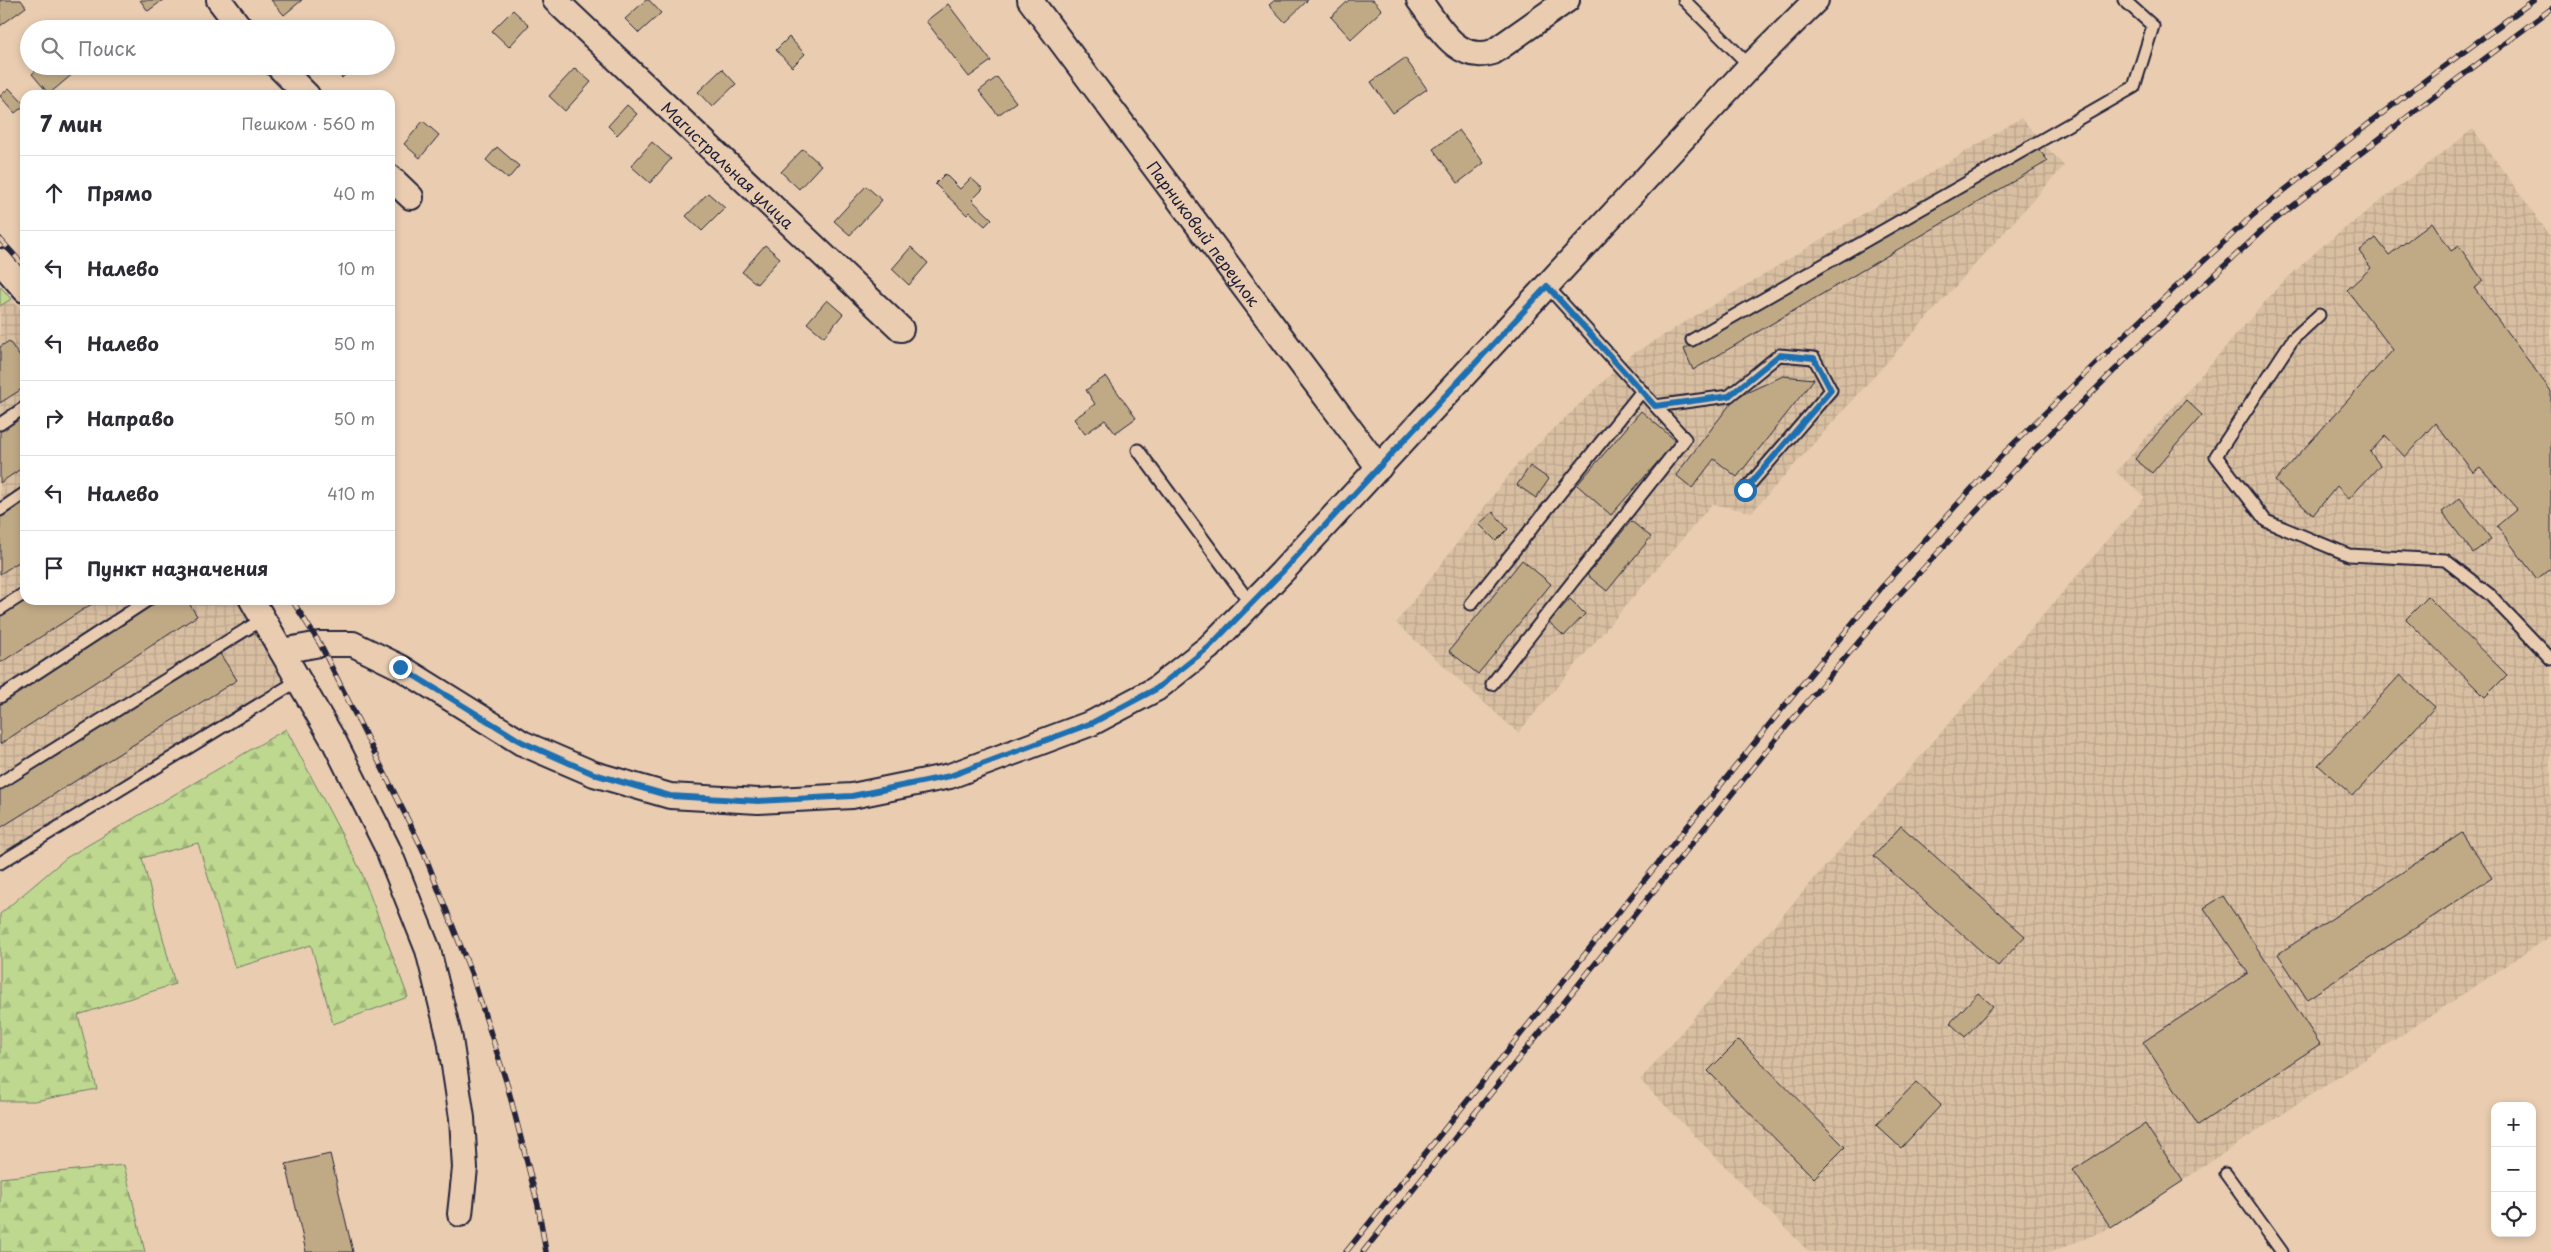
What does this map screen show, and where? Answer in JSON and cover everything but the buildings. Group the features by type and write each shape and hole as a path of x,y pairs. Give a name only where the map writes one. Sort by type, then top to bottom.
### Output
{"street":[{"path":"219,0 234,20"},
{"name":"Магистральная улица","path":"555,0 901,329"},
{"name":"Парниковый переулок","path":"1030,0 1378,468"},
{"path":"1419,0 1451,43 1471,54 1482,56 1493,52 1566,0"},
{"path":"282,651 320,644 353,644 400,667 522,742 594,774 670,796 758,801 852,796 950,776 1092,723 1156,689 1209,647 1378,468 1750,66 1816,0"},
{"path":"287,75 302,90"},
{"path":"395,182 410,197"},
{"path":"0,261 20,284"},
{"path":"257,610 335,743 386,847 428,950 450,1039 462,1118 465,1168 460,1214"}],"lane":[{"path":"1684,0 1750,66"},
{"path":"1692,340 2134,87 2154,26 2124,0"},
{"path":"1492,684 1685,439 1547,286"},
{"path":"2319,315 2293,339 2216,456 2266,521 2349,555 2445,560 2490,595 2551,659"},
{"path":"1655,406 1729,396 1779,355 1814,358 1831,390 1745,490"},
{"path":"1471,604 1642,391"},
{"path":"0,424 20,410"},
{"path":"1138,450 1251,604"},
{"path":"0,510 20,496"},
{"path":"0,609 20,596"},
{"path":"0,697 140,605"},
{"path":"0,783 257,610"},
{"path":"0,863 299,680"},
{"path":"2226,1174 2282,1252"}],"shaded area":[{"path":"2021,118 2064,166 1752,512 1712,504 1518,733 1396,623 1518,463 1631,355"},
{"path":"2473,129 2551,237 2551,936 2111,1228 2052,1252 1809,1252 1640,1080 2145,497 2116,472 2278,287 2321,247"},
{"path":"11,299 20,309 20,605 241,605 283,681 0,862 0,306"}],"green space":[{"path":"0,286 11,299 0,306"},
{"path":"286,729 361,871 408,997 333,1024 311,945 235,968 198,843 142,858 175,984 78,1015 97,1089 35,1101 0,1101 0,914 66,858"},
{"path":"124,1165 145,1252 0,1252 0,1178"}],"railway":[{"path":"1346,1252 1768,726 1882,587 2005,452 2132,328 2253,215 2408,93 2534,0"},
{"path":"1363,1252 1781,733 1897,597 2023,461 2147,338 2267,226 2551,9"},
{"path":"0,239 20,261"},
{"path":"295,605 320,644 422,848 472,975 507,1084 538,1205 546,1252"}],"route":[{"path":"400,667 522,742 594,774 670,796 758,801 852,796 950,776 1092,723 1156,689 1209,647 1282,572 1547,286 1655,406 1729,396 1779,355 1814,358 1831,390 1745,490"}]}
